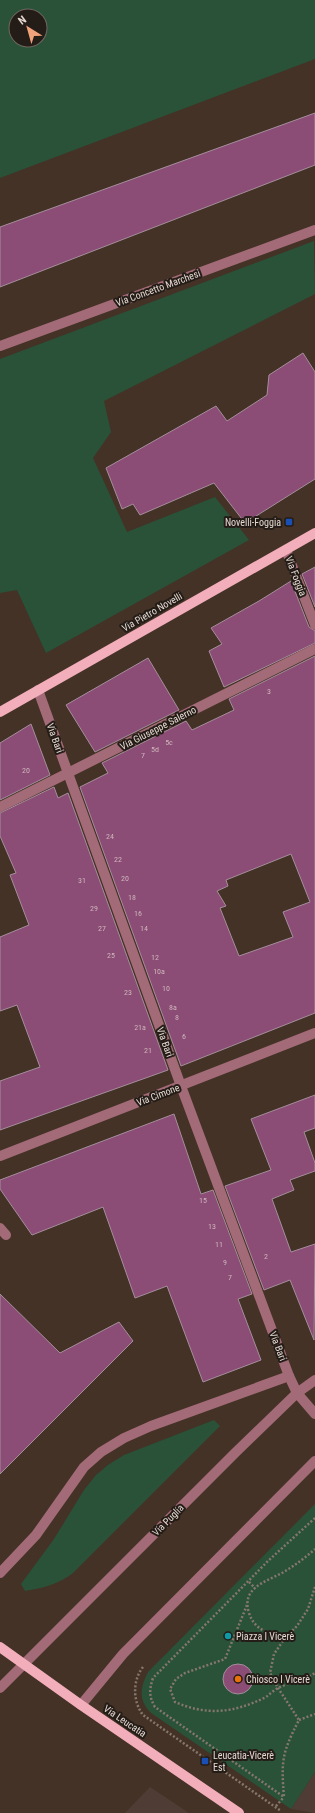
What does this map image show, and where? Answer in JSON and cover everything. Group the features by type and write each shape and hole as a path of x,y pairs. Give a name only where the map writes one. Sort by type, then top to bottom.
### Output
{"main road":[{"name":"Via Pietro Novelli","path":"0,712 315,533"},
{"name":"Via Leucatia","path":"0,1647 81,1705 239,1813"}],"street":[{"name":"Via Concetto Marchesi","path":"0,346 315,230"},
{"name":"Via Foggia","path":"286,550 315,625"},
{"name":"Via Giuseppe Salerno","path":"0,807 315,649"},
{"name":"Via Bari","path":"38,690 181,1086 289,1376 297,1393 315,1414"},
{"name":"Via Cimone","path":"0,1156 315,1033"},
{"path":"0,1573 36,1536 84,1467 101,1452 124,1438 151,1426 289,1376"},
{"name":"Via Puglia","path":"0,1688 297,1393 315,1380"},
{"path":"81,1705 123,1654 315,1461"}],"path":[{"path":"284,1797 155,1707 150,1699 150,1689 153,1678 268,1561 315,1518"},
{"path":"315,1549 282,1573 264,1580 251,1592 225,1659 185,1673 176,1679 170,1689 175,1702 190,1708 206,1711 221,1711 239,1708 266,1696 278,1688 315,1673"},
{"path":"249,1582 255,1588"},
{"path":"299,1720 270,1673 274,1654 285,1638 297,1626 308,1609 315,1587"},
{"path":"247,1605 252,1620 263,1632 285,1638"},
{"path":"146,1664 139,1676 135,1696 139,1710 144,1716 281,1810"},
{"path":"276,1806 284,1797 282,1767 285,1747 299,1720 315,1714"}],"shaded area":[{"path":"315,1772 315,1813 291,1809"},
{"path":"150,1787 189,1813 125,1813"}],"green space":[{"path":"0,0 315,0 315,59 0,178"},
{"path":"314,241 315,294 104,401 111,432 93,458 127,532 215,497 249,540 46,653 17,590 0,593 0,359"},
{"path":"214,1420 220,1426 73,1573 50,1585 25,1591 21,1584 54,1539 84,1490 96,1475 124,1455"},
{"name":"Piazza I Vicerè","path":"315,1504 315,1772 291,1809 151,1713 142,1698 142,1688 148,1672"}],"building":[{"path":"315,113 315,165 0,287 0,227"},
{"path":"303,353 315,372 315,479 245,523 214,483 140,515 133,504 122,509 106,468 216,406 227,421 267,395 269,375"},
{"path":"315,567 315,607 302,574"},
{"path":"291,581 309,627 315,631 315,643 224,687 209,651 222,644 211,628"},
{"path":"315,656 315,1013 181,1066 80,787 108,773 102,763 186,721 192,730 234,710 229,699","holes":["291,854 310,902 283,912 293,937 239,956 220,908 226,906 217,891 228,886 226,880"]},
{"path":"148,658 179,710 95,752 66,705"},
{"path":"31,724 50,775 0,800 0,743"},
{"path":"54,787 58,798 68,793 168,1070 0,1130 0,1081 40,1067 17,1005 0,1011 0,937 29,925 10,875 16,873 0,836 0,813"},
{"path":"315,1095 315,1128 304,1132 315,1163 315,1171 290,1180 294,1190 272,1199 291,1252 315,1244 314,1340 290,1280 264,1290 225,1186 271,1170 251,1119"},
{"path":"174,1114 201,1194 213,1190 252,1294 238,1299 261,1360 203,1382 167,1286 135,1298 103,1207 32,1235 0,1189 0,1180"},
{"path":"0,1294 60,1353 119,1322 133,1341 0,1474"},
{"name":"Chiosco I Vicerè","path":"238,1664 249,1668 253,1679 249,1690 238,1694 227,1690 223,1679 227,1668"}],"place":[{"name":"Novelli-Foggia","path":"289,522"},
{"name":"Piazza I Vicerè","path":"228,1636"},
{"name":"Chiosco I Vicerè","path":"238,1679"},
{"name":"Leucatia-Vicerè Est","path":"205,1761"}]}
